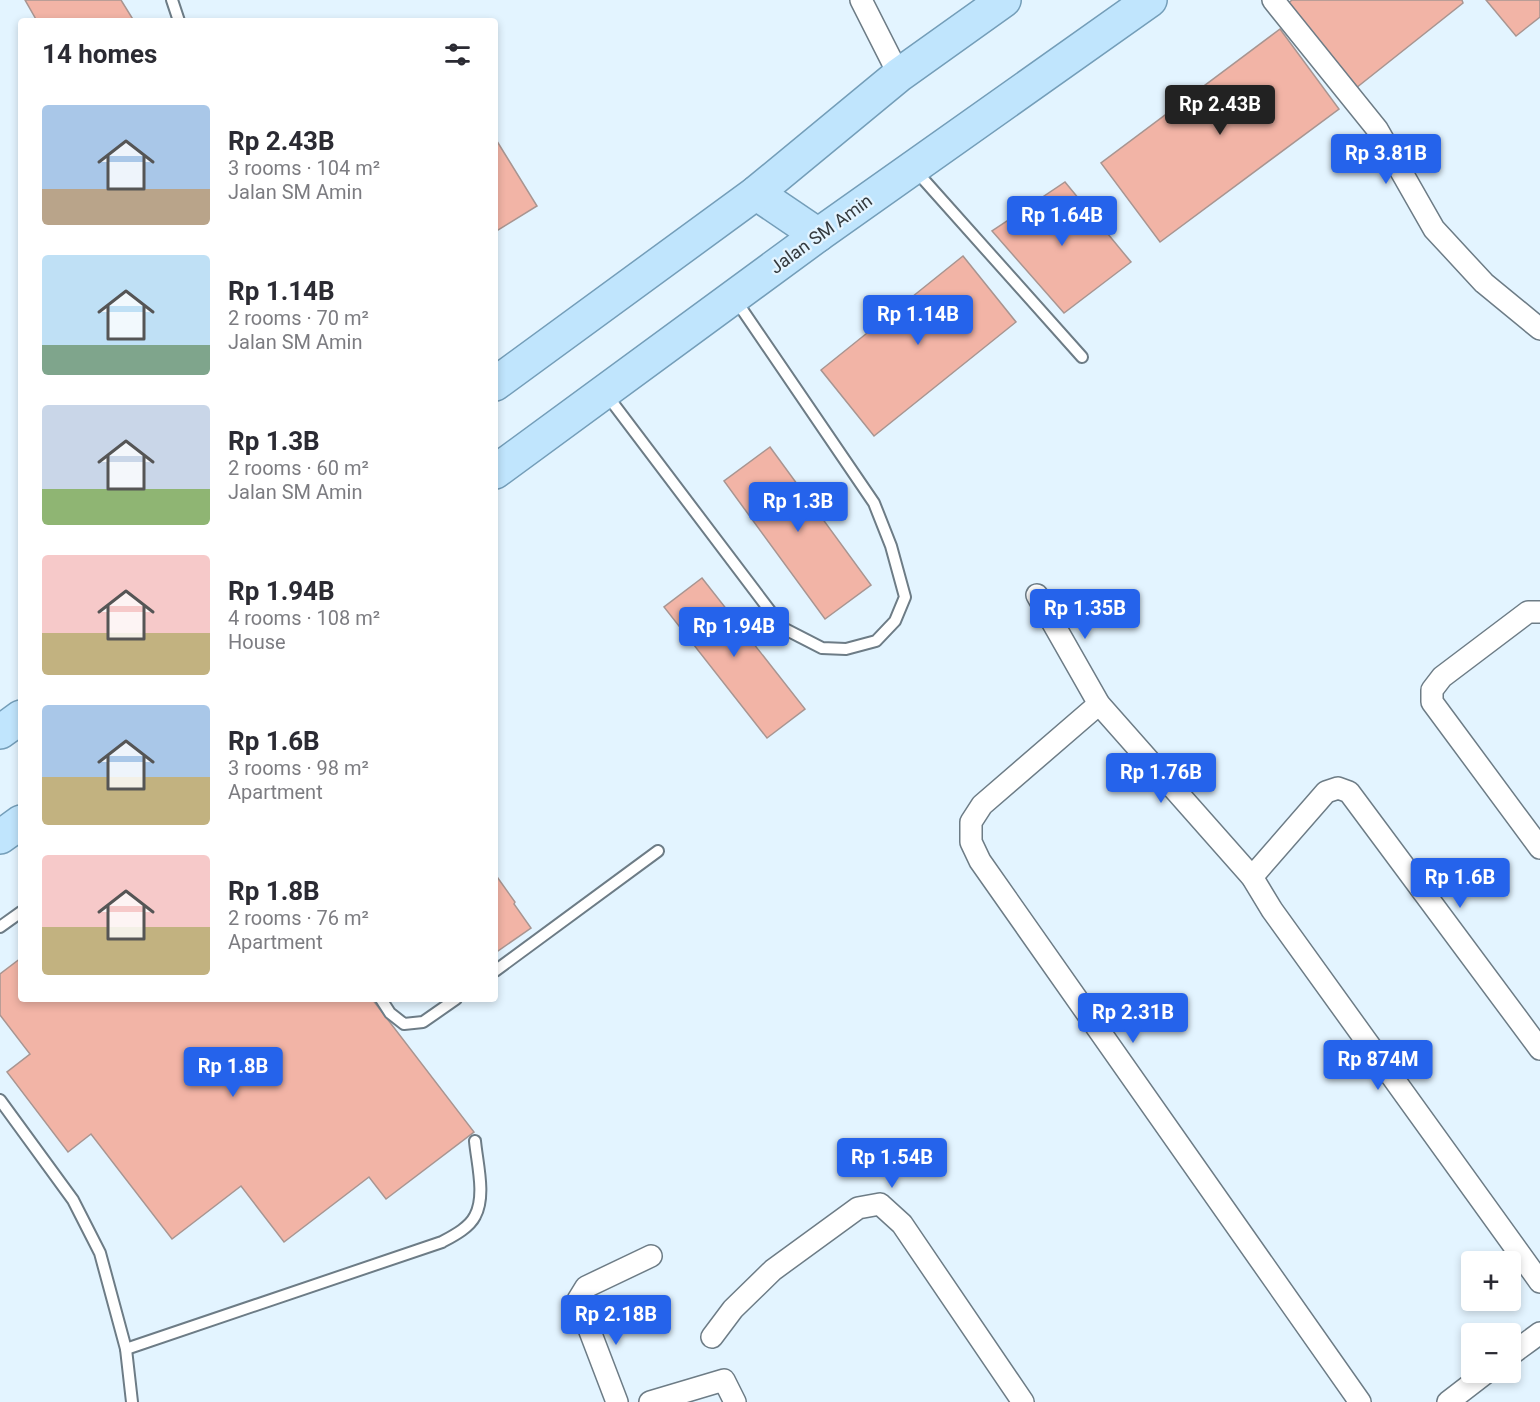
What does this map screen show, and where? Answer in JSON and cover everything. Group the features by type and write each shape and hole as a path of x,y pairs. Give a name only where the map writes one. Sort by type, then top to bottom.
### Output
{"main road":[{"path":"498,382 756,193 898,75 1004,0"},
{"name":"Jalan SM Amin","path":"498,470 818,235 1150,0"},
{"path":"756,193 818,235"},
{"path":"0,732 18,719"},
{"path":"0,837 18,824"}],"street":[{"path":"861,0 898,75"},
{"path":"1272,0 1377,129 1434,229 1484,283 1540,329"},
{"path":"1038,595 1099,704 1252,877 1272,910 1540,1282"},
{"path":"1540,612 1528,612 1442,677 1432,690 1432,702 1540,848"},
{"path":"1099,704 982,805 971,822 971,842 980,861 1360,1402"},
{"path":"1252,877 1326,792 1338,788 1349,792 1540,1049"},
{"path":"712,1337 733,1309 773,1270 858,1208 880,1204 902,1224 1023,1402"},
{"path":"617,1402 578,1300 586,1287 651,1256"},
{"path":"1521,1347 1540,1333"},
{"path":"650,1402 724,1380 735,1402"},
{"path":"1448,1402 1473,1383"}],"lane":[{"path":"171,0 178,18"},
{"path":"913,168 1082,357"},
{"path":"604,391 783,628 822,648 846,649 876,640 896,621 905,597 891,546 874,503 733,297"},
{"path":"498,969 658,851"},
{"path":"0,927 18,914"},
{"path":"383,1002 390,1012 404,1024 423,1022 452,1002"},
{"path":"0,1100 74,1200 99,1253 126,1349 132,1402"},
{"path":"126,1349 442,1242 466,1227 475,1217 481,1198 475,1142"}],"building":[{"path":"25,0 121,0 132,18 35,18"},
{"path":"1292,0 1462,0 1463,3 1356,88 1286,5"},
{"path":"1486,0 1540,0 1540,17 1516,36"},
{"path":"1280,29 1339,109 1160,242 1101,163"},
{"path":"498,143 537,206 498,230"},
{"path":"1065,182 1131,262 1064,313 992,231"},
{"path":"963,256 1016,322 874,436 821,370"},
{"path":"770,447 871,585 825,619 724,481"},
{"path":"702,578 805,709 767,738 664,607"},
{"path":"498,878 515,902 514,904 531,928 498,951"},
{"path":"18,960 18,1002 374,1002 474,1132 386,1199 369,1177 284,1242 241,1186 172,1239 91,1134 68,1152 7,1072 30,1054 0,1015 0,974"}]}
